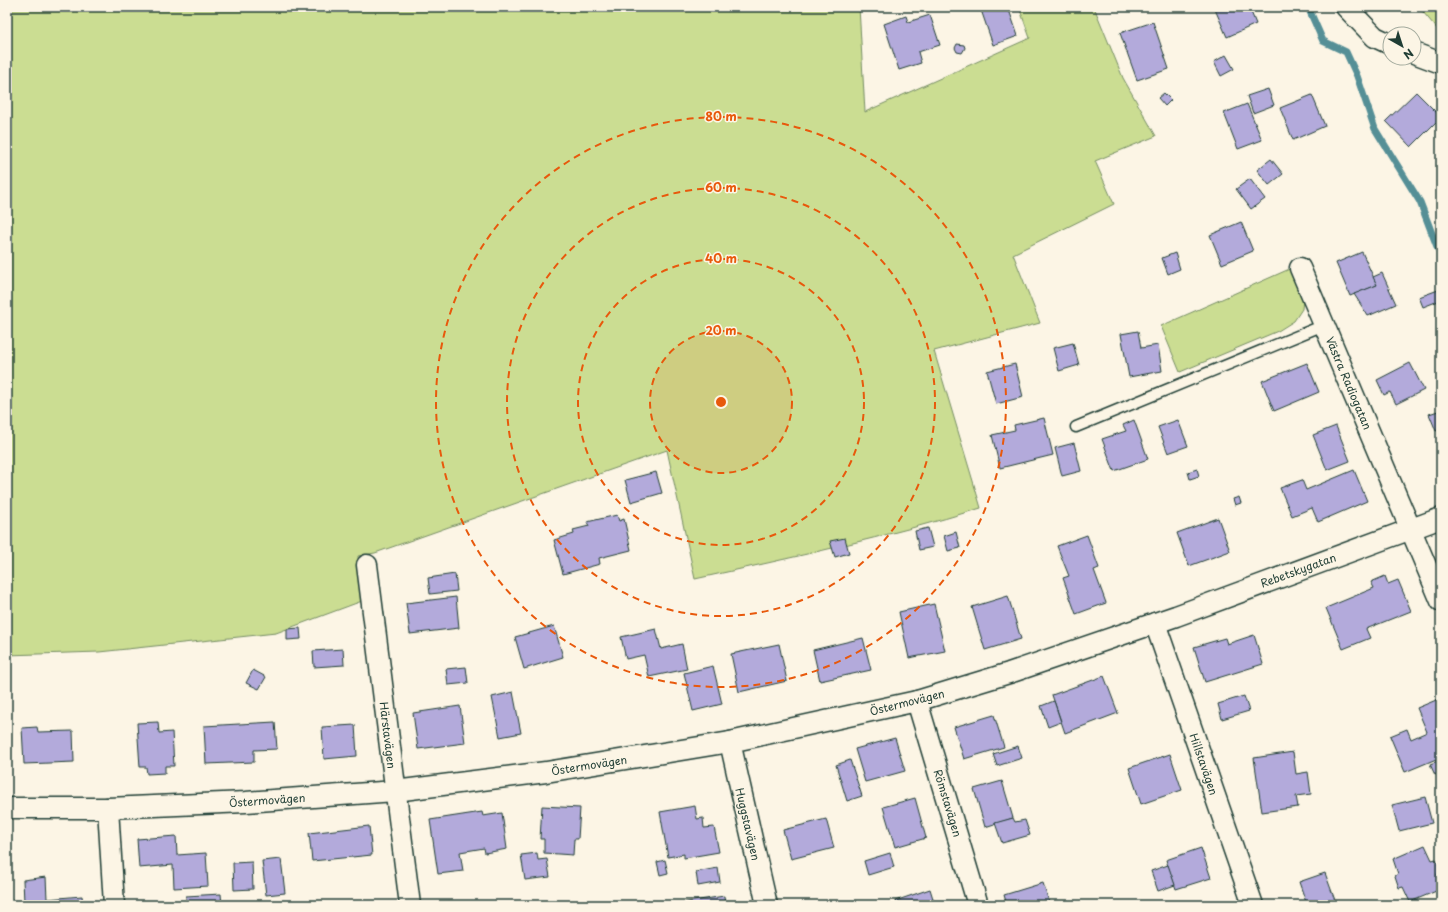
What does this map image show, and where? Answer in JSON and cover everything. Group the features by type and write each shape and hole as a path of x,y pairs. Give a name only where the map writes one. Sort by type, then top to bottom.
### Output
{"street":[{"path":"1346,7 1375,37 1382,40"},
{"path":"1422,56 1441,63"},
{"path":"1300,268 1324,325"},
{"name":"Västra Radiogatan","path":"1324,325 1441,601"},
{"name":"Rebetskygatan","path":"1155,623 1441,518"},
{"name":"Härstavägen","path":"367,565 410,905"},
{"name":"Östermovägen","path":"7,808 108,808 246,802 395,791 546,772 730,742 917,701 1009,673 1155,623"},
{"name":"Hillstavägen","path":"1155,623 1254,905"},
{"name":"Römstavägen","path":"917,701 978,905"},
{"name":"Huggstavägen","path":"730,742 767,905"},
{"path":"108,808 114,905"}],"lane":[{"name":"Västra Radiogatan","path":"1076,427 1324,325"}],"green space":[{"path":"7,7 859,7 865,112 1030,38 1019,7 1094,7 1123,78 1156,136 1095,161 1114,204 1013,254 1040,323 934,351 981,508 875,538 695,579 667,450 375,553 358,556 362,601 276,633 99,652 7,655"},
{"path":"1416,7 1441,7 1441,32 1423,12"},
{"path":"1294,267 1303,298 1302,309 1294,321 1278,331 1180,372 1161,326"}],"building":[{"path":"980,7 1008,7 1018,36 993,45"},
{"path":"1214,7 1249,7 1256,24 1227,37"},
{"path":"930,15 940,45 918,52 921,63 899,70 884,24 906,16 908,22"},
{"path":"1153,22 1169,69 1137,80 1120,33"},
{"path":"957,44 964,45 965,48 962,53 957,52 955,48"},
{"path":"1226,55 1234,69 1221,76 1214,62"},
{"path":"1268,89 1274,105 1253,113 1247,96"},
{"path":"1416,92 1441,117 1411,147 1386,121"},
{"path":"1164,93 1171,100 1165,106 1158,98"},
{"path":"1312,95 1325,126 1293,140 1280,108"},
{"path":"1247,104 1262,140 1238,149 1224,113"},
{"path":"1441,105 1441,115 1436,110"},
{"path":"1271,159 1283,174 1269,185 1257,170"},
{"path":"1250,179 1265,199 1251,209 1236,189"},
{"path":"1241,222 1253,251 1222,264 1210,235"},
{"path":"1362,252 1377,285 1350,296 1336,263"},
{"path":"1175,253 1180,269 1168,274 1162,258"},
{"path":"1382,273 1396,304 1368,316 1354,294 1377,285 1373,277"},
{"path":"1441,289 1441,300 1423,307 1419,297"},
{"path":"1138,331 1141,348 1158,345 1162,371 1129,377 1121,334"},
{"path":"1073,343 1079,365 1059,371 1053,348"},
{"path":"1307,363 1319,392 1274,411 1262,381"},
{"path":"1410,363 1424,390 1396,404 1390,392 1384,395 1377,380"},
{"path":"1015,364 1023,397 996,404 987,371"},
{"path":"1441,410 1441,429 1436,431 1429,414"},
{"path":"1044,418 1053,455 1000,468 992,435 1015,430 1014,425"},
{"path":"1134,420 1148,459 1114,471 1102,439 1126,431 1123,425"},
{"path":"1178,420 1188,446 1168,453 1158,427"},
{"path":"1336,426 1350,461 1327,470 1313,435"},
{"path":"1074,443 1081,471 1062,476 1055,448"},
{"path":"1197,469 1199,476 1190,479 1188,472"},
{"path":"1354,470 1367,501 1318,522 1312,508 1292,516 1280,488 1302,480 1306,490"},
{"path":"656,472 662,493 631,502 625,480"},
{"path":"1239,497 1241,503 1235,505 1233,499"},
{"path":"617,515 619,521 624,519 631,550 599,558 600,564 563,574 554,540 574,534 573,530 589,526 587,522"},
{"path":"1218,518 1230,551 1189,566 1177,533"},
{"path":"928,528 933,547 919,550 915,531"},
{"path":"956,532 960,548 948,551 944,536"},
{"path":"1087,535 1099,568 1094,570 1106,603 1076,614 1063,578 1069,576 1057,546"},
{"path":"845,538 849,553 835,557 830,541"},
{"path":"455,574 457,591 430,594 428,578"},
{"path":"1385,576 1388,584 1398,580 1411,611 1366,629 1370,638 1343,649 1326,608 1374,588 1371,582"},
{"path":"1008,596 1021,639 985,650 972,607"},
{"path":"456,597 459,628 410,634 406,603"},
{"path":"934,604 945,651 909,658 899,612"},
{"path":"554,626 563,657 524,669 515,637"},
{"path":"300,628 301,639 287,640 287,629"},
{"path":"656,629 661,649 682,644 687,669 649,677 644,655 626,659 621,637"},
{"path":"1254,635 1263,664 1205,682 1194,647 1225,638 1227,644"},
{"path":"863,638 871,670 820,681 813,650"},
{"path":"779,644 787,681 739,692 731,654"},
{"path":"343,649 344,665 314,667 313,651"},
{"path":"713,666 722,704 693,711 684,673"},
{"path":"466,667 468,683 448,685 446,669"},
{"path":"253,670 266,677 259,689 246,683"},
{"path":"1104,676 1118,713 1065,733 1052,695"},
{"path":"513,692 521,733 500,737 492,697"},
{"path":"1244,696 1249,711 1222,719 1218,704"},
{"path":"1441,698 1441,757 1405,772 1390,736 1407,729 1411,739 1427,732 1417,708"},
{"path":"1054,701 1061,722 1048,727 1041,706"},
{"path":"460,706 465,743 418,749 413,713"},
{"path":"994,715 1004,747 964,759 954,727"},
{"path":"158,722 159,733 172,732 174,766 165,766 165,773 147,774 146,767 140,767 137,723"},
{"path":"275,722 277,749 254,750 254,762 206,764 204,726"},
{"path":"355,725 357,756 324,759 322,727"},
{"path":"37,727 38,732 73,731 74,762 24,764 22,728"},
{"path":"895,738 905,771 865,782 855,749"},
{"path":"1018,746 1022,758 997,766 993,754"},
{"path":"1293,752 1296,774 1308,772 1311,794 1296,796 1298,807 1262,812 1254,758"},
{"path":"1170,754 1182,790 1141,804 1129,768"},
{"path":"850,760 862,796 847,801 836,765"},
{"path":"1441,760 1441,772 1435,775 1430,764"},
{"path":"1002,781 1013,818 985,827 974,789"},
{"path":"1425,797 1432,823 1399,831 1392,805"},
{"path":"915,798 926,838 895,847 883,807"},
{"path":"542,806 580,808 578,839 574,839 573,855 544,853 544,839 540,839"},
{"path":"695,806 697,819 703,818 704,828 714,827 719,852 684,858 684,854 668,857 660,812"},
{"path":"482,812 483,816 502,813 507,849 485,853 484,848 460,852 463,871 438,874 430,820"},
{"path":"1013,818 1015,822 1025,820 1030,835 1002,843 995,823"},
{"path":"826,819 834,848 791,859 783,830"},
{"path":"369,826 372,855 312,861 309,833"},
{"path":"176,836 177,855 206,853 208,886 174,888 173,865 139,868 137,839"},
{"path":"1425,845 1432,860 1436,859 1441,871 1437,874 1441,883 1441,889 1410,902 1403,887 1399,888 1395,876 1398,874 1393,859"},
{"path":"1201,848 1211,878 1176,889 1166,860"},
{"path":"537,853 538,860 547,859 550,877 525,880 521,855"},
{"path":"890,853 894,867 868,875 864,861"},
{"path":"281,859 285,893 266,895 262,861"},
{"path":"665,860 668,873 660,875 657,862"},
{"path":"252,862 253,889 234,890 233,863"},
{"path":"1168,865 1175,885 1158,891 1151,871"},
{"path":"718,868 720,882 698,886 696,872"},
{"path":"1325,873 1336,903 1329,905 1307,905 1299,882"},
{"path":"46,877 47,899 82,896 83,905 22,905 24,902 23,880"},
{"path":"1043,883 1050,905 1007,905 1004,895"},
{"path":"930,889 935,905 896,905 895,901"},
{"path":"221,894 222,905 186,905 186,896"},
{"path":"724,896 725,905 681,905 681,903"}],"waterway":[{"path":"1308,7 1323,41 1346,52 1357,76 1375,129 1420,202 1441,257"}]}
